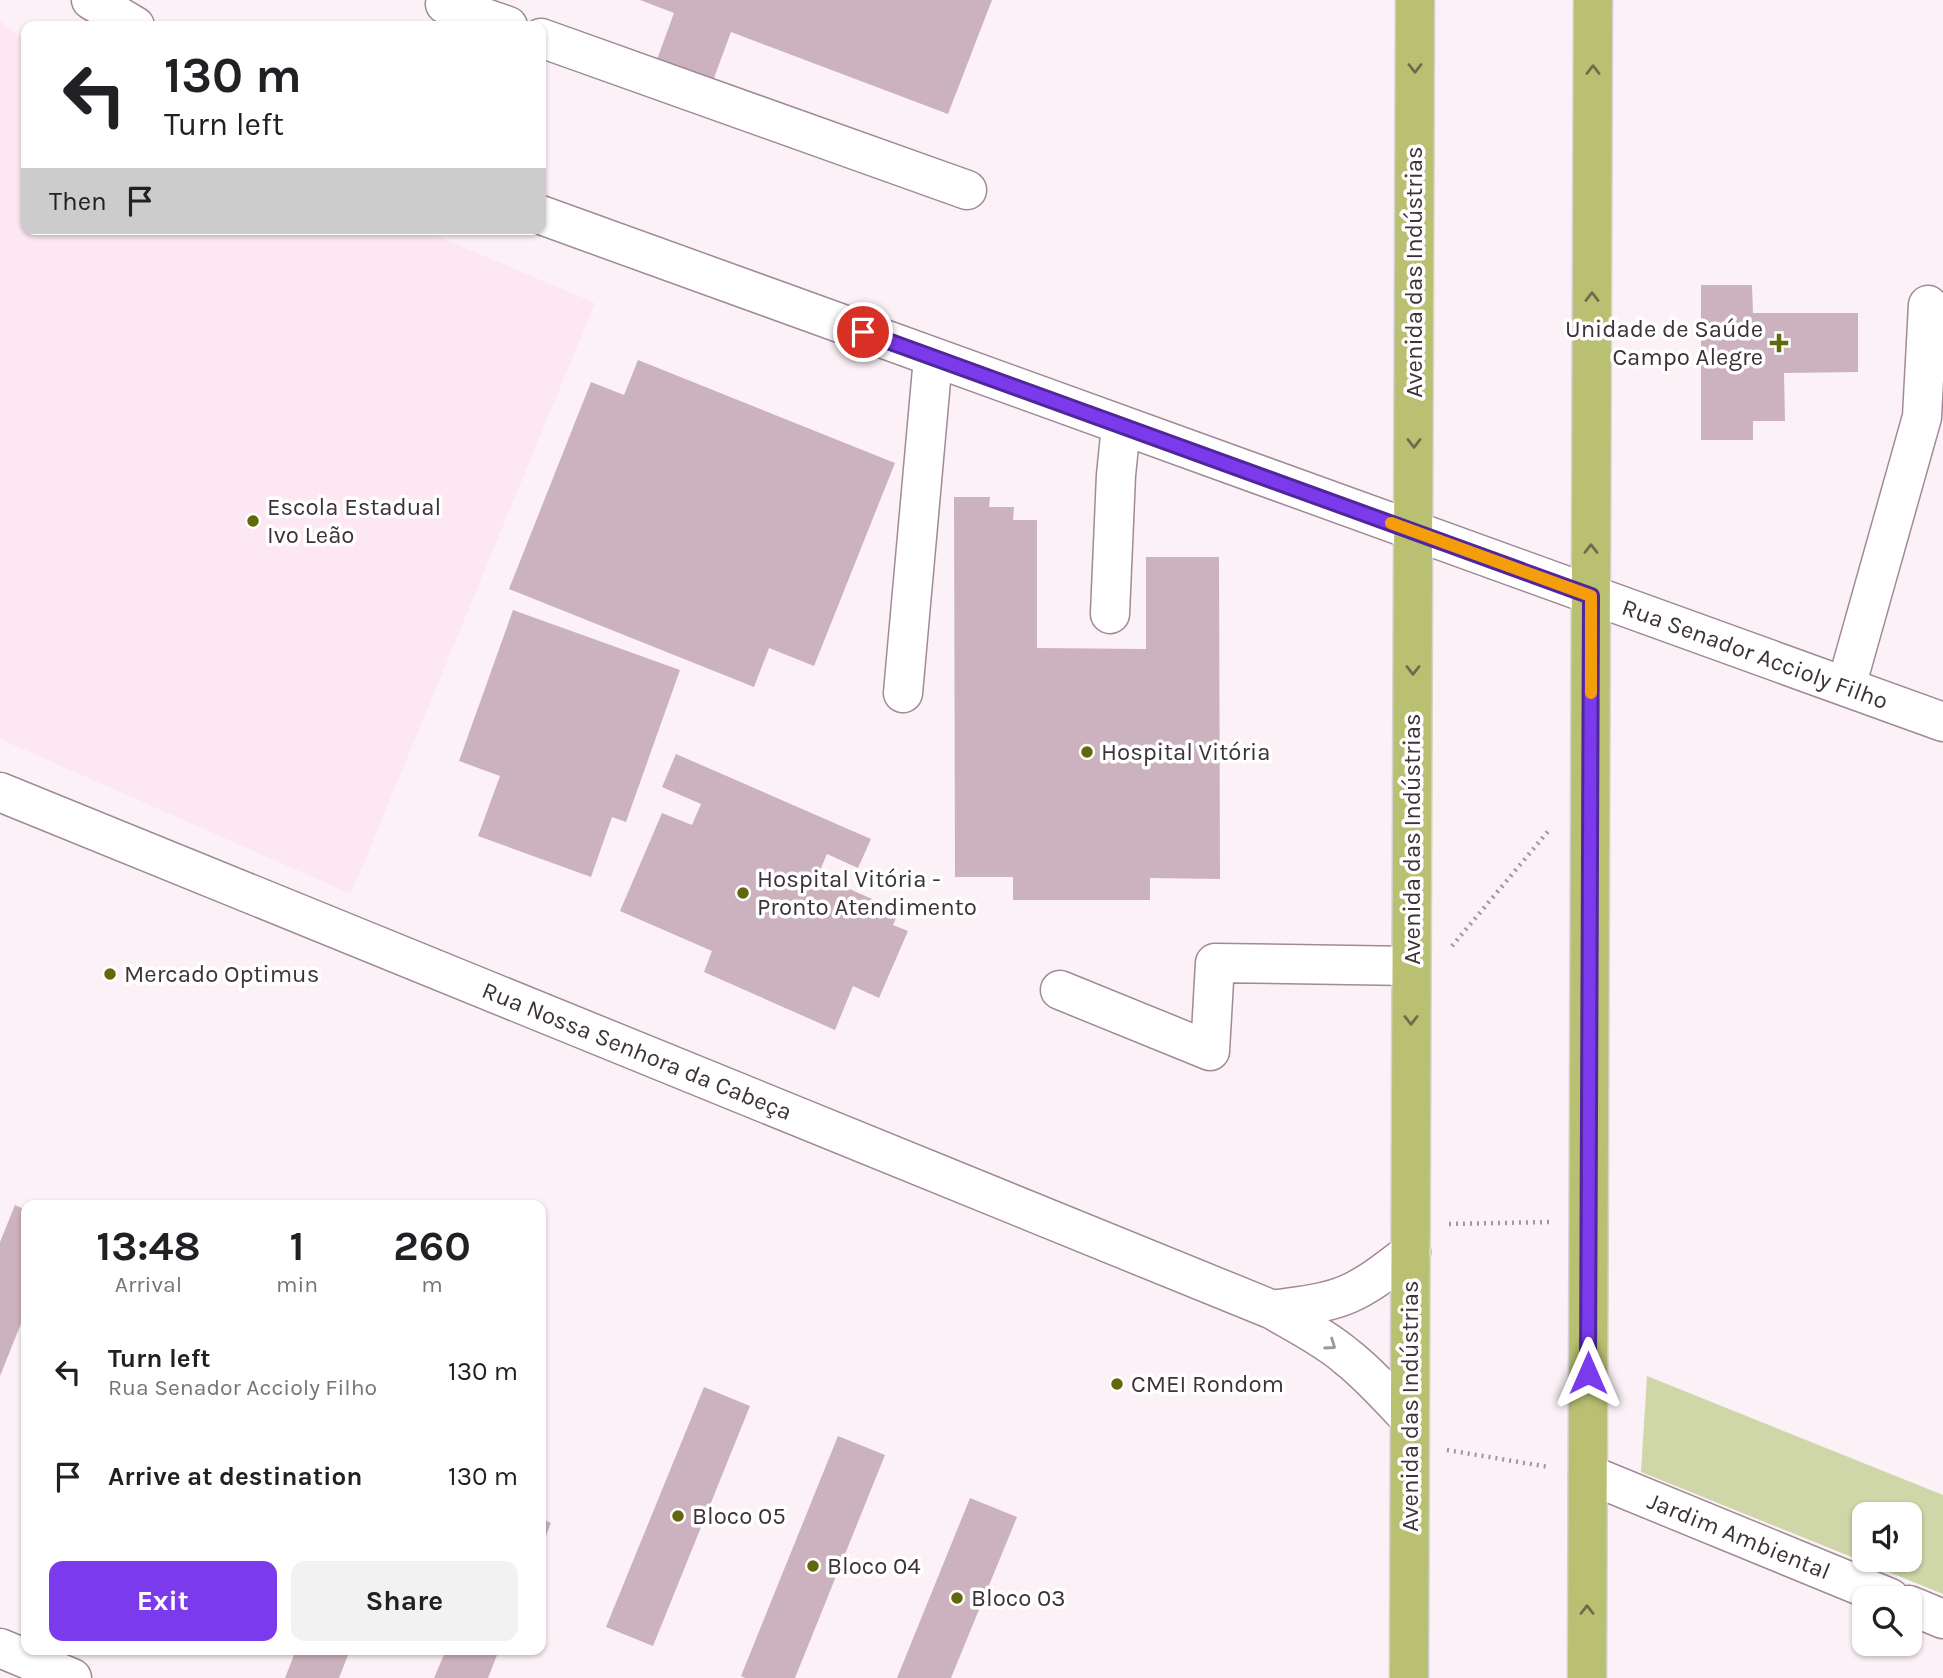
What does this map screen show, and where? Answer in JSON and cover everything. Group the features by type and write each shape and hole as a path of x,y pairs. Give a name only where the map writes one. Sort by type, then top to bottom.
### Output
{"main road":[{"name":"Avenida das Indústrias","path":"1409,1678 1415,0"},
{"path":"1587,1678 1593,0"}],"street":[{"path":"91,0 127,21"},
{"path":"441,10 487,21"},
{"path":"546,40 967,190"},
{"name":"Rua Senador Accioly Filho","path":"546,217 1943,722"},
{"path":"1846,687 1922,417 1928,305"},
{"path":"903,693 933,358"},
{"path":"1110,614 1116,475 1121,426"},
{"name":"Rua Nossa Senhora da Cabeça","path":"0,792 1273,1310 1323,1339 1371,1378 1409,1431"},
{"path":"1060,990 1210,1051 1215,963 1411,980"},
{"path":"1273,1310 1314,1304 1347,1295 1376,1279 1410,1238"},
{"name":"Jardim Ambiental","path":"1588,1474 1861,1586"},
{"path":"1922,1610 1943,1619"},
{"path":"0,1648 72,1678"}],"path":[{"path":"1411,980 1590,780"},
{"path":"1410,1238 1588,1222"},
{"path":"1409,1431 1588,1474"}],"shaded area":[{"name":"Escola Estadual Ivo Leão","path":"0,21 21,38 21,235 434,235 595,303 351,894 0,739"}],"green space":[{"path":"1647,1376 1943,1495 1943,1594 1889,1572 1922,1572 1922,1502 1852,1502 1852,1557 1641,1472"}],"building":[{"path":"640,0 992,0 948,114 731,32 711,86 655,65 674,13"},
{"name":"Unidade de Saúde Campo Alegre","path":"1701,285 1752,285 1753,313 1858,313 1858,372 1784,373 1785,421 1753,421 1753,440 1701,440"},
{"path":"638,360 895,463 814,666 769,648 754,687 509,589 591,382 624,395"},
{"name":"Hospital Vitória","path":"954,497 990,497 989,507 1014,507 1013,520 1037,520 1037,648 1146,649 1146,557 1219,557 1220,879 1150,878 1150,900 1013,900 1013,877 955,877"},
{"path":"513,610 680,670 626,822 612,817 591,877 478,836 500,776 459,761"},
{"name":"Hospital Vitória - Pronto Atendimento","path":"676,754 871,839 858,868 827,854 818,875 899,911 893,925 908,931 879,998 853,986 835,1030 704,972 712,951 620,911 662,813 692,825 701,804 662,787"},
{"path":"15,1205 21,1208 21,1324 0,1376 0,1242"},
{"name":"Bloco 05","path":"704,1387 750,1406 653,1646 606,1627"},
{"name":"Bloco 04","path":"838,1436 885,1455 795,1678 745,1678 741,1676"},
{"name":"Bloco 03","path":"970,1498 1017,1517 951,1678 897,1678"},
{"path":"546,1520 551,1523 546,1536"},
{"path":"294,1655 348,1655 339,1678 285,1678"},
{"path":"444,1655 497,1655 488,1678 434,1678"}],"slow traffic":[{"path":"1391,523 1591,596 1591,693"}],"place":[{"name":"Unidade de Saúde Campo Alegre","path":"1779,343"},
{"name":"Escola Estadual Ivo Leão","path":"253,521"},
{"name":"Hospital Vitória","path":"1087,752"},
{"name":"Hospital Vitória - Pronto Atendimento","path":"743,893"},
{"name":"Mercado Optimus","path":"110,974"},
{"name":"CMEI Rondom","path":"1117,1384"},
{"name":"Bloco 05","path":"678,1516"},
{"name":"Bloco 04","path":"813,1566"},
{"name":"Bloco 03","path":"957,1598"}],"route":[{"path":"863,332 1591,596 1588,1373"}]}
